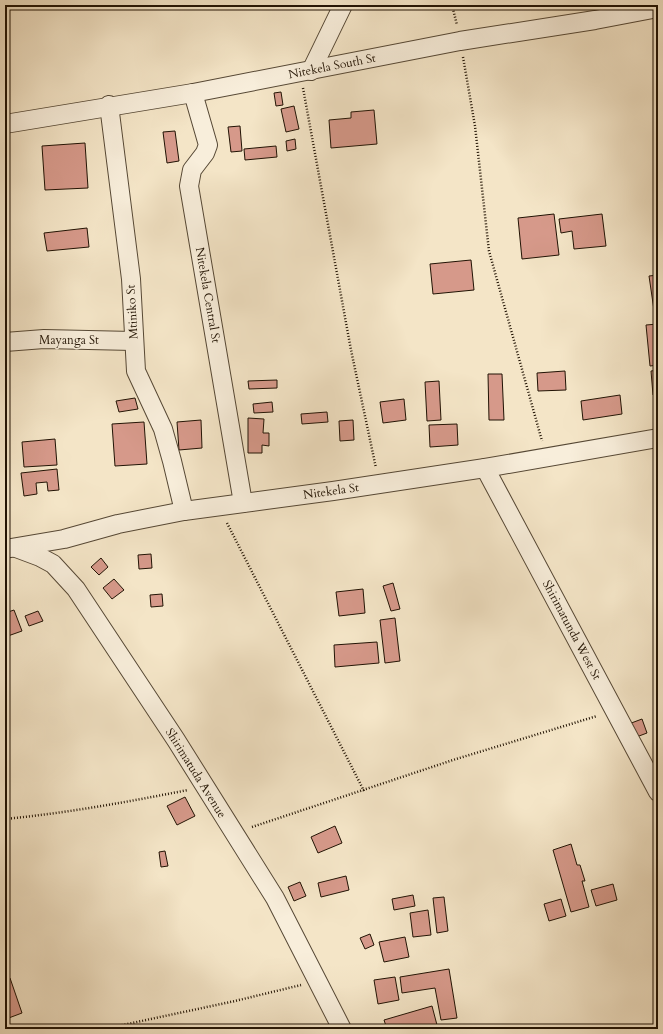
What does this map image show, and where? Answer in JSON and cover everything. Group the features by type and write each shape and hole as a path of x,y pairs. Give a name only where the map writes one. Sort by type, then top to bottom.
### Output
{"street":[{"path":"306,72 343,5"},
{"name":"Nitekela South St","path":"5,124 109,105 193,93 460,41 595,20 658,8"},
{"name":"Nitekela Central St","path":"193,93 208,145 205,153 192,170 189,186 243,503"},
{"name":"Mtiniko St","path":"109,105 131,279 133,341 136,371 163,428 184,511"},
{"name":"Mayanga St","path":"5,342 44,339 133,341"},
{"name":"Nitekela St","path":"10,548 64,539 118,524 184,511 485,468 658,438"},
{"name":"Shirimatunda West St","path":"485,468 658,792"},
{"name":"Shirimatuda Avenue","path":"10,548 40,557 53,564 76,589 275,898 342,1029"}],"path":[{"path":"460,41 475,126 489,251 546,457"},
{"path":"306,72 351,350 379,484"},
{"path":"218,506 364,791"},
{"path":"234,833 364,791 453,760 614,711"},
{"path":"5,819 53,815 109,806 204,786"},
{"path":"104,1029 235,1001 317,981"}],"building":[{"path":"281,92 283,105 276,106 274,93"},
{"path":"294,106 299,129 286,132 281,109"},
{"path":"374,110 377,144 331,148 329,120 351,118 351,112"},
{"path":"240,126 242,151 231,152 228,127"},
{"path":"175,131 179,161 167,163 163,132"},
{"path":"295,139 296,149 287,151 286,141"},
{"path":"85,143 88,188 45,190 42,146"},
{"path":"276,146 277,157 245,160 244,149"},
{"path":"554,214 559,255 522,259 518,218"},
{"path":"602,214 606,246 574,249 572,231 561,233 559,219"},
{"path":"87,228 89,247 47,251 44,233"},
{"path":"471,260 474,290 433,294 430,264"},
{"path":"658,275 658,317 655,317 649,276"},
{"path":"658,324 658,365 650,366 646,325"},
{"path":"658,370 658,395 653,395 651,371"},
{"path":"565,371 566,390 538,391 537,373"},
{"path":"488,374 502,374 504,420 489,420"},
{"path":"277,380 277,388 249,389 248,381"},
{"path":"439,381 441,420 427,421 425,382"},
{"path":"620,395 622,414 583,420 581,401"},
{"path":"135,398 138,409 119,412 116,401"},
{"path":"404,399 406,420 383,423 380,402"},
{"path":"272,402 273,412 254,413 253,404"},
{"path":"327,412 328,422 302,424 301,414"},
{"path":"248,418 264,419 263,433 269,433 269,446 262,445 262,453 248,453"},
{"path":"201,420 202,448 179,450 177,422"},
{"path":"353,420 354,440 340,441 339,421"},
{"path":"144,422 147,464 115,466 112,424"},
{"path":"457,424 458,445 430,447 429,425"},
{"path":"55,439 57,465 24,467 22,442"},
{"path":"57,469 59,490 48,491 47,482 36,483 37,494 24,496 21,473"},
{"path":"151,554 152,568 139,569 138,555"},
{"path":"101,558 108,567 99,575 91,567"},
{"path":"114,579 124,590 112,599 103,588"},
{"path":"393,583 400,609 391,611 383,586"},
{"path":"363,589 365,613 339,616 336,592"},
{"path":"162,594 163,606 151,607 150,595"},
{"path":"14,610 22,631 5,637 5,613"},
{"path":"38,611 43,621 29,626 25,616"},
{"path":"395,618 400,661 385,663 380,620"},
{"path":"377,642 379,663 335,667 334,645"},
{"path":"642,719 647,733 631,739 626,725"},
{"path":"185,797 195,816 177,825 167,806"},
{"path":"335,826 342,843 318,853 311,837"},
{"path":"571,844 577,865 580,865 585,881 582,881 589,907 571,912 553,850"},
{"path":"165,851 168,866 161,867 159,852"},
{"path":"346,876 349,890 321,897 318,883"},
{"path":"300,882 306,896 294,901 288,887"},
{"path":"613,884 617,900 596,906 591,890"},
{"path":"413,895 415,906 394,910 392,899"},
{"path":"444,897 448,931 437,933 433,898"},
{"path":"561,899 566,916 549,921 544,904"},
{"path":"428,910 431,935 413,937 410,913"},
{"path":"370,934 374,945 365,949 360,938"},
{"path":"405,937 409,957 384,962 379,942"},
{"path":"449,969 457,1018 441,1020 435,988 402,993 400,977"},
{"path":"395,977 399,1000 378,1004 374,980"},
{"path":"10,978 22,1013 6,1019 5,980"},
{"path":"432,1006 437,1025 423,1029 387,1029 384,1020"}]}
